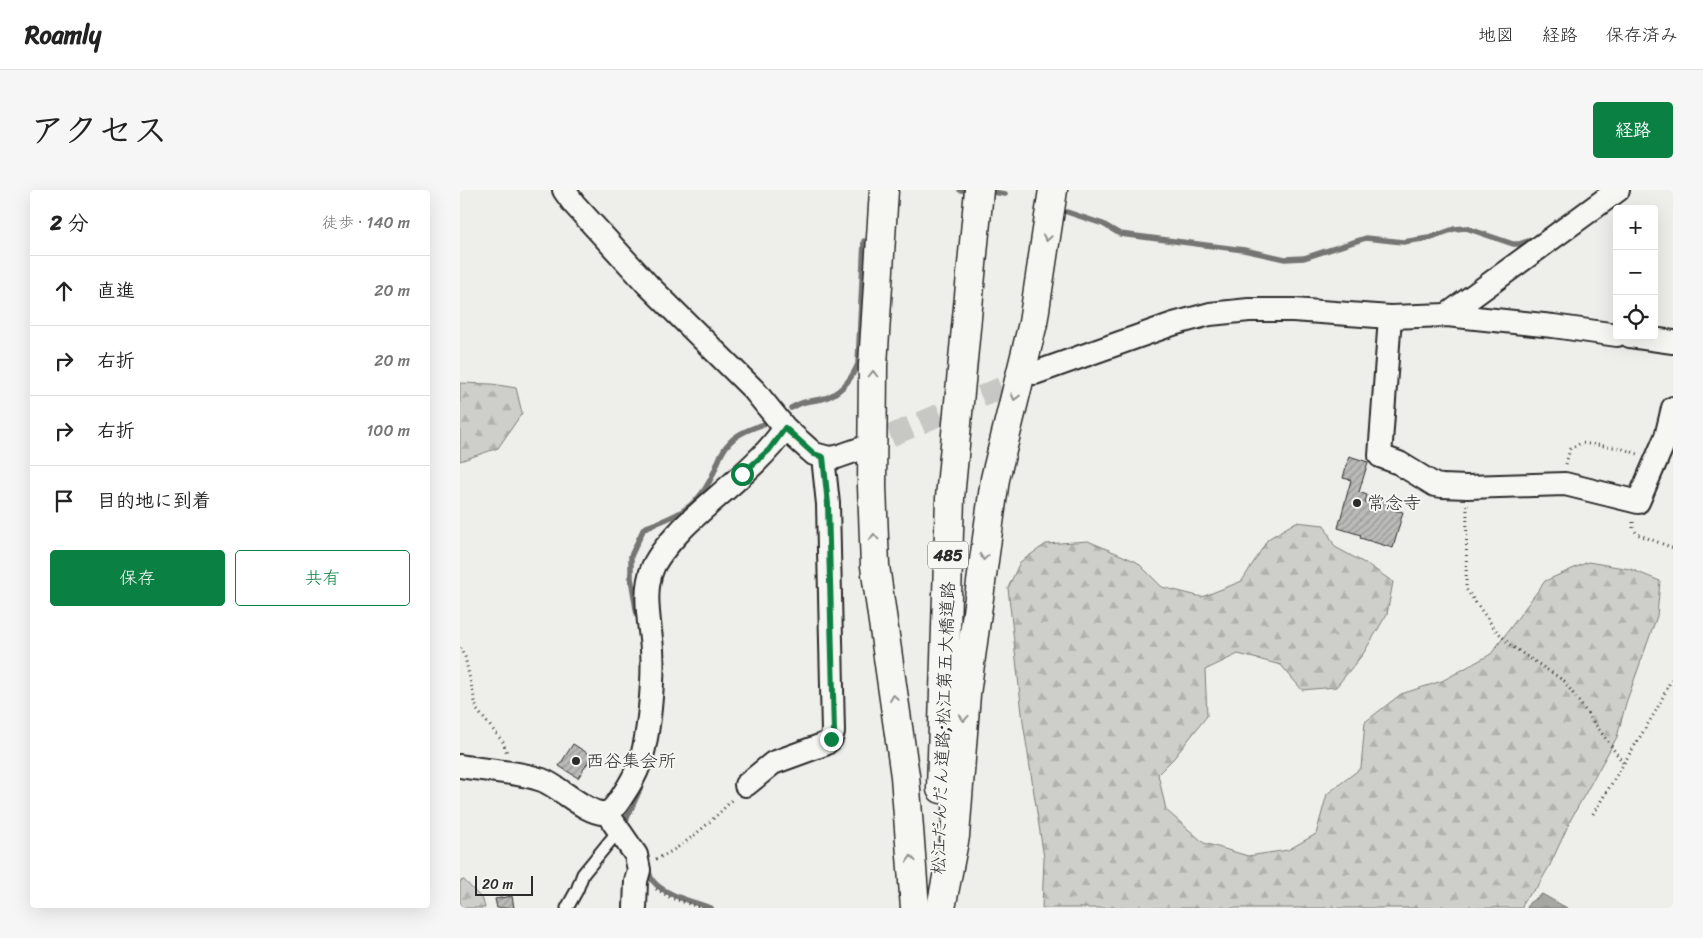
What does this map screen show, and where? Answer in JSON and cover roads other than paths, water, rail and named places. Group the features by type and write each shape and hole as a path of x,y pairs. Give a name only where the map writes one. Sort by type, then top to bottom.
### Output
{"highway":[{"path":"884,190 873,365 872,486 875,557 905,776 915,908"},
{"path":"941,908 955,836 966,694 995,479 1033,324 1053,190"},
{"name":"松江だんだん道路;松江第五大橋道路","path":"937,908 950,498 979,197"}],"street":[{"path":"564,190 574,204 648,285 731,366 785,428 814,454 823,457 837,457 860,449"},
{"path":"1447,315 1618,190"},
{"path":"1035,373 1173,324 1210,314 1249,310 1293,310 1390,317 1447,315 1613,334"},
{"path":"1390,317 1380,456 1399,464 1435,485 1467,487 1560,484 1638,502 1666,437 1673,408"},
{"path":"1658,340 1673,342"},
{"path":"613,822 618,803 640,764 645,743 652,675 648,589 653,567 660,554 674,538 696,515 769,450 785,428"},
{"path":"746,785 773,763 825,744 831,739 834,732 828,504 823,457"},
{"path":"460,766 517,774 543,780 613,822 636,856 638,869 635,908"}],"lane":[{"path":"567,908 583,874 613,822"}],"water":[{"path":"1542,894 1567,908 1527,908 1529,903"}],"waterway":[{"path":"960,190 973,190"},
{"path":"987,191 1005,194"},
{"path":"1067,212 1103,224 1120,234 1244,250 1285,259 1304,258 1366,238 1403,242 1429,238 1454,229 1466,228 1513,244 1534,239"},
{"path":"791,408 803,402 822,399 835,394 849,381 858,364 864,241"},
{"path":"637,615 631,578 631,556 644,528 664,521 681,512 697,500 712,477 727,445 735,437 773,421"},
{"path":"628,829 626,820 640,789"},
{"path":"647,866 653,881 664,890 680,898 711,908"}],"tunnel":[{"path":"860,449 1031,375"}],"place":[{"name":"常念寺","path":"1357,503"},
{"name":"西谷集会所","path":"576,761"}]}
